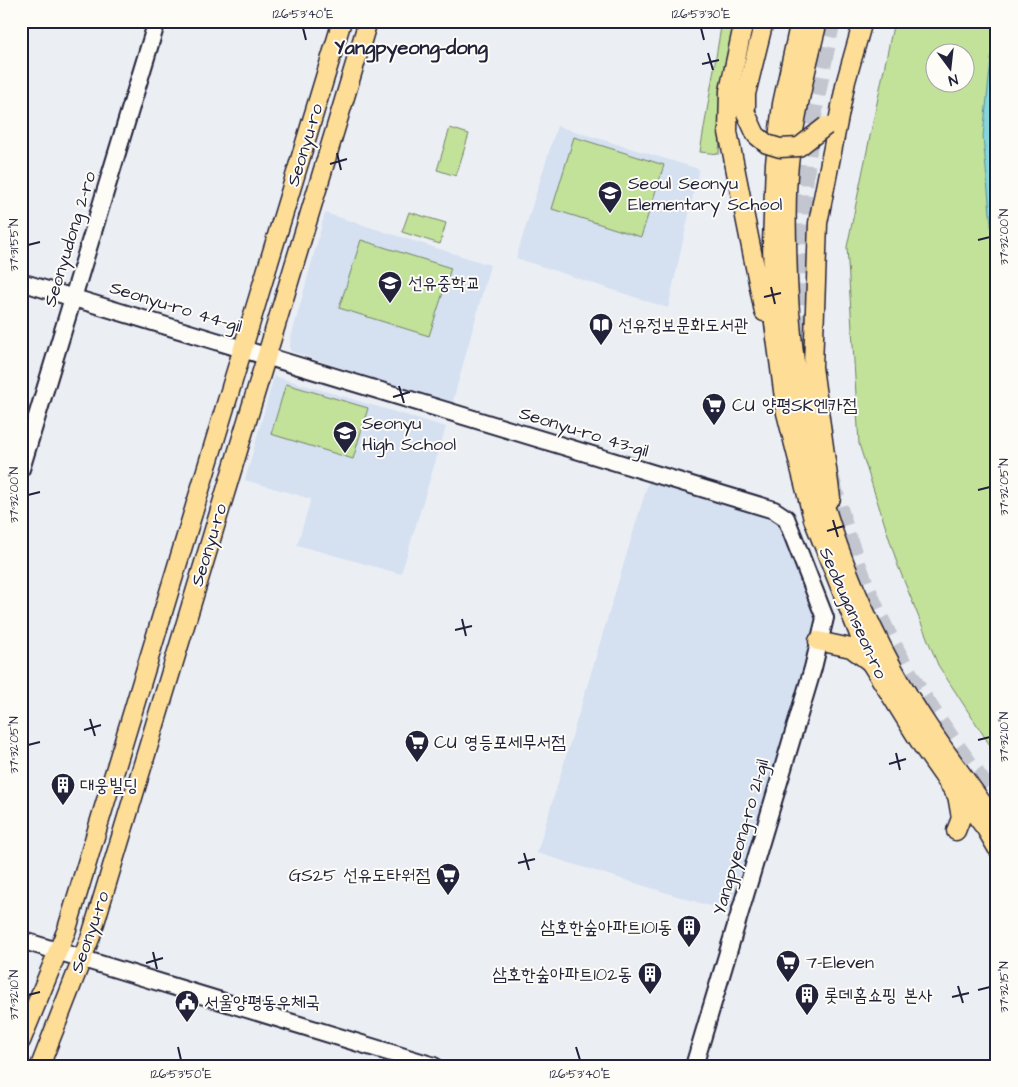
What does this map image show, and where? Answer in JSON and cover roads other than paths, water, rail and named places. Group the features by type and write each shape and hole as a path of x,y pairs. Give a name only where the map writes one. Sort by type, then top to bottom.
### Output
{"main road":[{"name":"Seonyu-ro","path":"22,1036 67,929 342,21"},
{"name":"Seonyu-ro","path":"40,1066 91,936 368,21"},
{"path":"744,21 729,92 728,132 760,287 766,329 780,372"},
{"path":"752,69 754,21"},
{"path":"764,21 746,94 746,113 756,135 767,144 780,148 799,147 812,139 826,126 841,106"},
{"name":"Seobuganseon-ro","path":"800,21 782,104 775,163 772,243 774,323 786,413 813,519 870,662 904,719 956,794 965,801 994,836"},
{"name":"Seobuganseon-ro","path":"818,21 799,106 789,166 787,241 790,319 804,425 822,501 861,604 899,679 994,836"},
{"path":"846,81 853,21"},
{"path":"837,543 813,367 818,223 846,81 863,21"},
{"path":"818,641 851,648 870,662"},
{"path":"956,794 962,818 956,831 969,830 994,836"},
{"path":"48,1066 52,1037"}],"street":[{"name":"Seonyudong 2-ro","path":"21,469 157,21"},
{"name":"Seonyu-ro 44-gil","path":"21,282 267,356"},
{"name":"Seonyu-ro 43-gil","path":"267,356 780,513 786,518 825,618"},
{"name":"Yangpyeong-ro 21-gil","path":"694,1066 813,668 825,618"},
{"path":"21,940 434,1066"}],"water":[{"path":"995,21 997,21 997,290 983,136"}],"tunnel":[{"path":"808,364 801,288 801,212 812,116 831,21"},
{"path":"830,478 857,567 896,652 935,718 997,805"}],"place":[{"name":"Seoul Seonyu Elementary School","path":"610,214"},
{"name":"선유중학교","path":"390,304"},
{"name":"선유정보문화도서관","path":"601,346"},
{"name":"CU 양평SK엔카점","path":"714,426"},
{"name":"Seonyu High School","path":"345,454"},
{"name":"CU 영등포세무서점","path":"417,763"},
{"name":"대웅빌딩","path":"63,806"},
{"name":"GS25 선유도타워점","path":"448,896"},
{"name":"삼호한숲아파트101동","path":"689,948"},
{"name":"7-Eleven","path":"788,983"},
{"name":"삼호한숲아파트102동","path":"650,995"},
{"name":"롯데홈쇼핑 본사","path":"807,1016"},
{"name":"서울양평동우체국","path":"187,1023"}],"district":[{"name":"Yangpyeong-dong","path":"411,48"}]}
